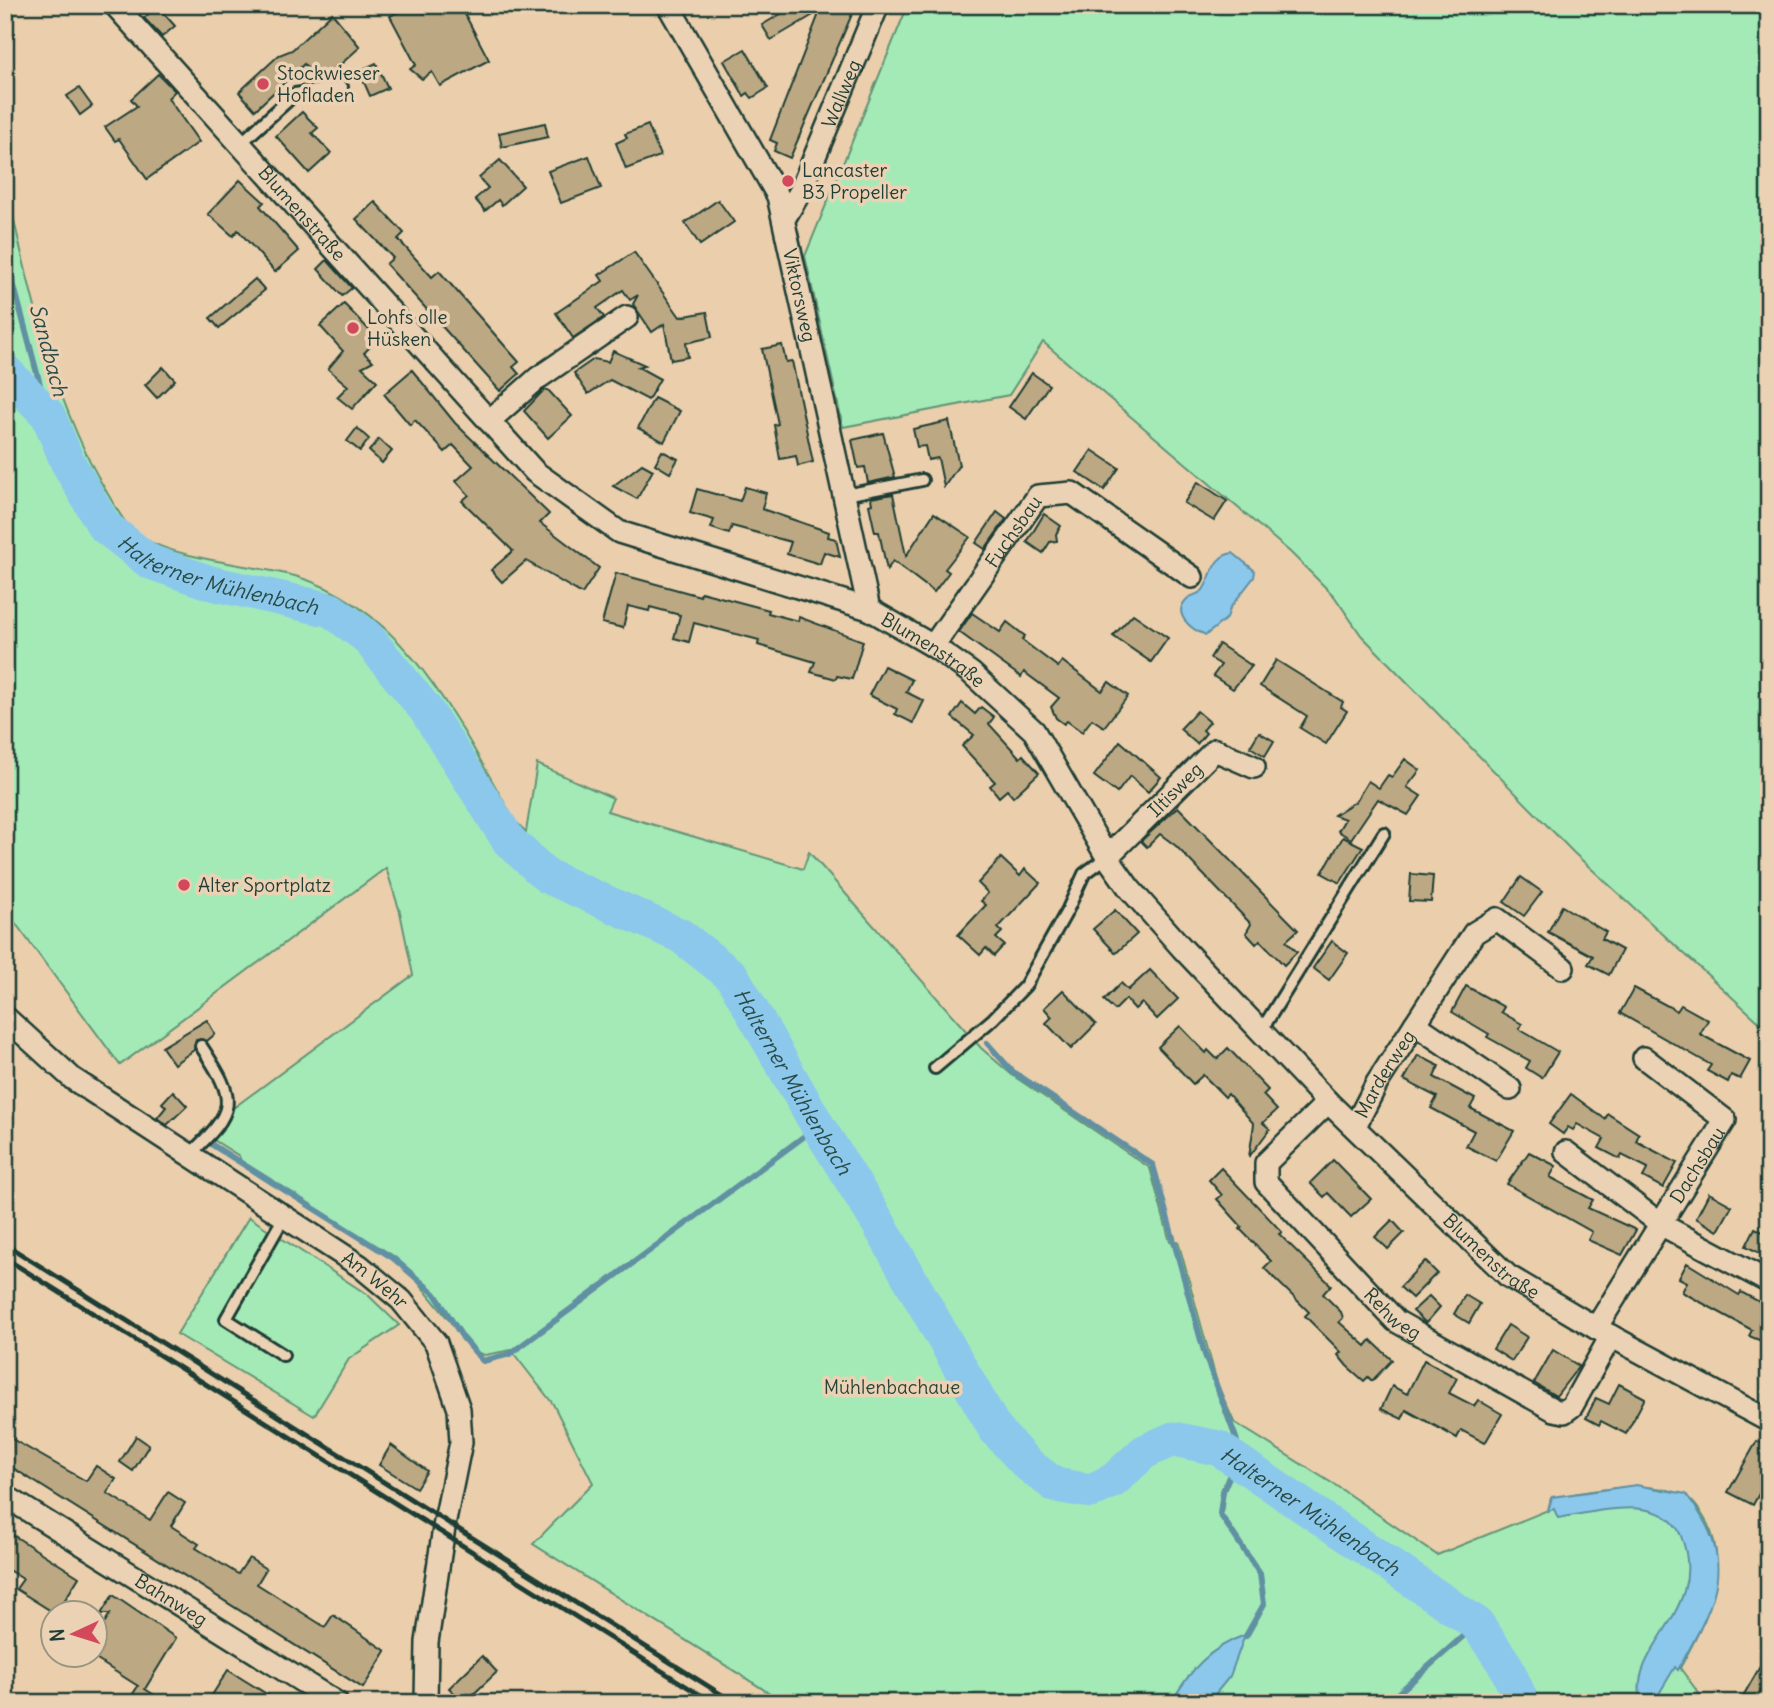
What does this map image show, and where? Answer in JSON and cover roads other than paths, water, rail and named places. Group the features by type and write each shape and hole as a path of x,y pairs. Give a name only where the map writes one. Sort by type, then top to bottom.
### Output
{"street":[{"name":"Blumenstraße","path":"115,5 535,472 619,532 869,609 933,646 971,673 1034,731 1107,857 1137,898 1328,1102 1508,1276 1603,1332 1769,1421"},
{"name":"Viktorsweg","path":"668,5 778,195 869,609"},
{"name":"Wallweg","path":"784,219 800,192 878,5"},
{"path":"489,421 538,378 627,317"},
{"name":"Fuchsbau","path":"933,646 1038,496 1072,493 1192,577"},
{"name":"Iltisweg","path":"1107,857 1215,750 1254,767"},
{"name":"Marderweg","path":"1355,1126 1377,1083 1474,933 1497,919 1563,968"},
{"name":"Am Wehr","path":"5,1017 73,1079 360,1266 401,1300 436,1343 459,1409 461,1443 445,1521 427,1642 426,1703"},
{"name":"Marderweg","path":"1415,1024 1510,1089"},
{"name":"Dachsbau","path":"1603,1332 1662,1225 1725,1120 1644,1058"},
{"name":"Rehweg","path":"1328,1102 1266,1163 1266,1182 1396,1321 1554,1410 1564,1412 1572,1406 1603,1332"},
{"name":"Dachsbau","path":"1566,1152 1662,1225"},
{"path":"1662,1225 1769,1282"},
{"name":"Bahnweg","path":"5,1496 337,1703"}],"lane":[{"path":"240,144 295,94 342,88"},
{"path":"845,495 922,480"},
{"path":"1261,1031 1384,833"},
{"path":"935,1068 993,1019 1025,986 1067,911 1084,874 1107,857"},
{"path":"188,1156 219,1127 226,1111 228,1095 221,1076 201,1046"},
{"path":"284,1217 226,1319 284,1355"}],"water":[{"path":"1233,553 1255,571 1254,577 1230,608 1227,618 1206,635 1185,621 1181,610 1188,598 1203,590 1217,562"},
{"path":"1636,1485 1686,1494 1703,1519 1713,1541 1717,1562 1716,1582 1703,1623 1678,1670 1675,1667 1654,1702 1647,1702 1640,1696 1641,1677 1647,1659 1679,1605 1686,1584 1687,1562 1681,1536 1672,1522 1660,1513 1644,1509 1626,1508 1558,1518 1554,1509 1548,1511 1552,1497"},
{"path":"1245,1635 1230,1676 1208,1703 1171,1703 1193,1670 1221,1646"}],"waterway":[{"name":"Sandbach","path":"5,252 48,415"},
{"name":"Halterner Mühlenbach","path":"5,371 48,415 67,461 104,526 150,562 211,583 331,610 367,637 426,710 509,841 547,876 681,936 732,976 818,1126 879,1224 995,1429 1026,1463 1055,1485 1091,1491 1114,1480 1144,1452 1173,1439 1218,1448 1477,1624 1506,1666 1522,1703"},
{"path":"987,1043 1012,1071 1153,1165 1205,1355 1236,1438 1242,1464"},
{"path":"206,1141 393,1258 435,1294 463,1338 483,1361 510,1354 818,1126"},
{"path":"1236,1460 1223,1491 1220,1514 1260,1574 1264,1604 1246,1636"},
{"path":"1387,1703 1477,1624"}],"railway":[{"path":"5,1244 735,1703"},
{"path":"5,1258 713,1703"}],"place":[{"name":"Stockwieser Hofladen","path":"263,84"},
{"name":"Lancaster B3 Propeller","path":"788,181"},
{"name":"Lohfs olle Hüsken","path":"353,328"},
{"name":"Alter Sportplatz","path":"184,885"}],"park label":[{"name":"Mühlenbachaue","path":"892,1387"}]}
